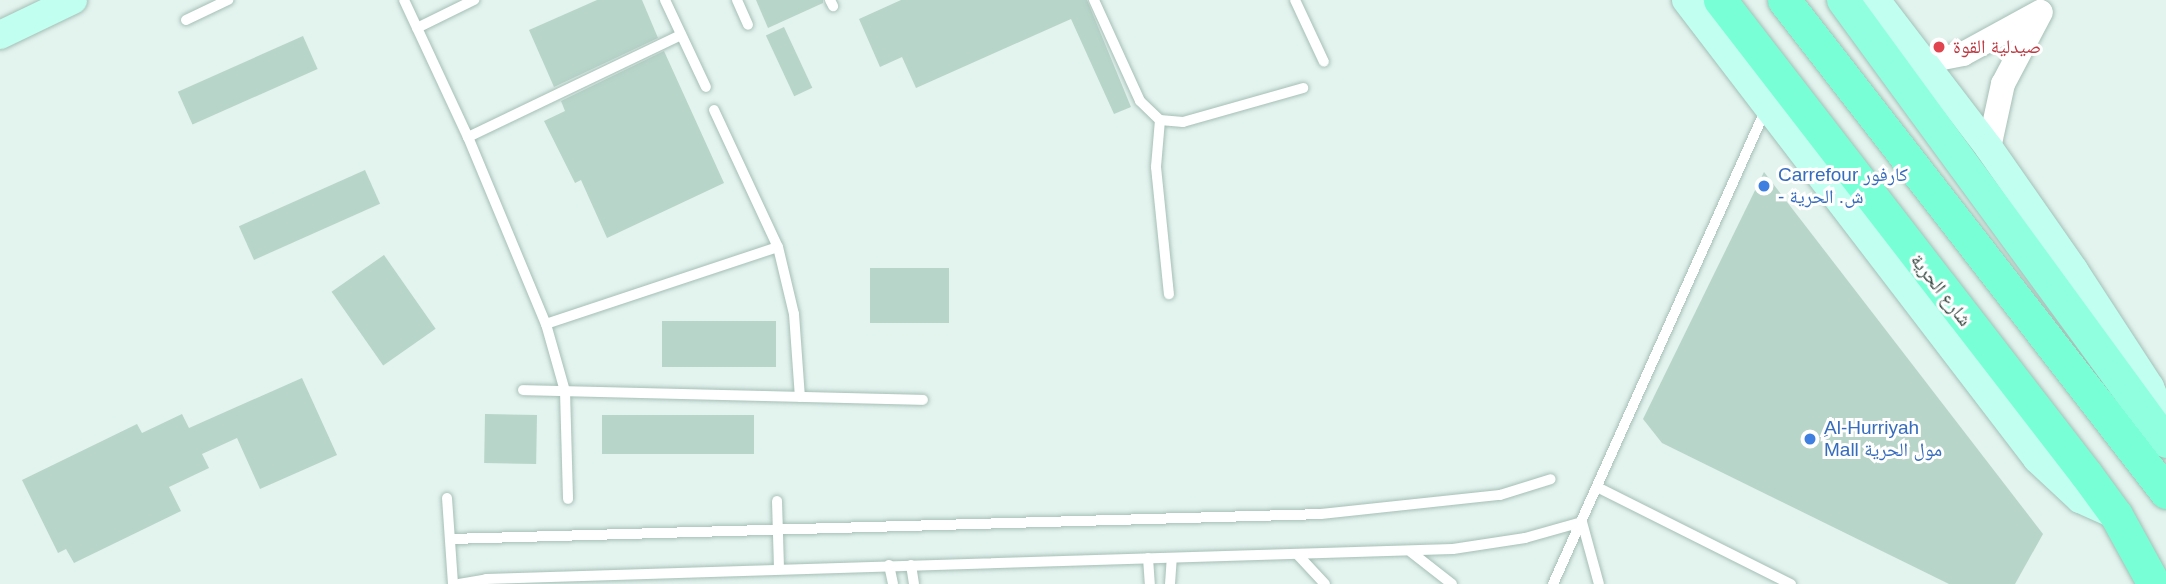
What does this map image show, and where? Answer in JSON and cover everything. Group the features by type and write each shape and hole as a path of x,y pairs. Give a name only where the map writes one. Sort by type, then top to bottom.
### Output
{"highway":[{"name":"شارع الحرية","path":"1720,0 2116,515 2154,584"},
{"path":"1784,0 2166,492"}],"main road":[{"path":"2,36 74,0"},
{"path":"1686,0 2037,459 2080,499 2116,515"},
{"path":"1843,0 2166,442"},
{"path":"1876,0 1989,148 2125,346 2150,387 2166,426"}],"street":[{"path":"1922,62 1963,54 2047,6"},
{"path":"1989,148 2003,84 2047,6"}],"lane":[{"path":"186,20 228,0"},
{"path":"404,0 468,137 546,324 565,391 568,499"},
{"path":"417,28 474,0"},
{"path":"665,0 706,87"},
{"path":"737,0 748,25"},
{"path":"1094,0 1140,101 1160,120 1183,122 1303,88"},
{"path":"1296,0 1324,62"},
{"path":"468,137 681,35"},
{"path":"1553,584 1766,107"},
{"path":"714,110 779,247 794,314 800,397"},
{"path":"1160,120 1156,167 1169,294"},
{"path":"546,324 779,247"},
{"path":"523,390 923,400"},
{"path":"450,539 1321,514 1500,495 1551,479"},
{"path":"1597,487 1791,584"},
{"path":"447,498 453,584"},
{"path":"778,501 779,569"},
{"path":"459,584 485,579 612,579 889,565 1410,552 1495,544 1582,522"},
{"path":"1582,522 1599,584"},
{"path":"1410,552 1452,584"},
{"path":"1297,554 1325,584"},
{"path":"1148,558 1150,584"},
{"path":"1170,584 1172,558"},
{"path":"889,565 893,584"},
{"path":"911,565 914,584"}],"building":[{"path":"597,0 642,0 658,38 554,87 529,30"},
{"path":"756,0 823,0 823,3 768,28"},
{"path":"901,0 1087,0 1131,107 1114,114 1071,19 916,88 902,57 880,67 859,19"},
{"path":"784,27 812,88 794,96 766,35"},
{"path":"303,36 318,69 192,125 178,92"},
{"path":"664,51 724,183 607,238 581,180 575,183 544,121 565,111 561,101"},
{"path":"365,170 380,204 254,260 239,226"},
{"path":"1764,172 2043,534 2015,584 1949,584 1662,443 1643,419"},
{"path":"384,255 436,329 383,365 332,292"},
{"path":"870,268 949,268 949,323 870,323"},
{"path":"662,321 776,321 776,367 662,367"},
{"path":"302,378 337,455 260,489 237,438 202,454 209,468 169,487 181,511 74,563 66,549 58,553 22,480 137,424 142,433 182,414 189,428"},
{"path":"485,414 537,415 536,464 484,463"},
{"path":"602,415 754,415 754,454 602,454"}],"place":[{"name":"صيدلية القوة","path":"1939,47"},
{"name":"Carrefour كارفور - ش. الحرية","path":"1764,186"},
{"name":"ِAl-Hurriyah Mall مول الحرية","path":"1810,439"}]}
